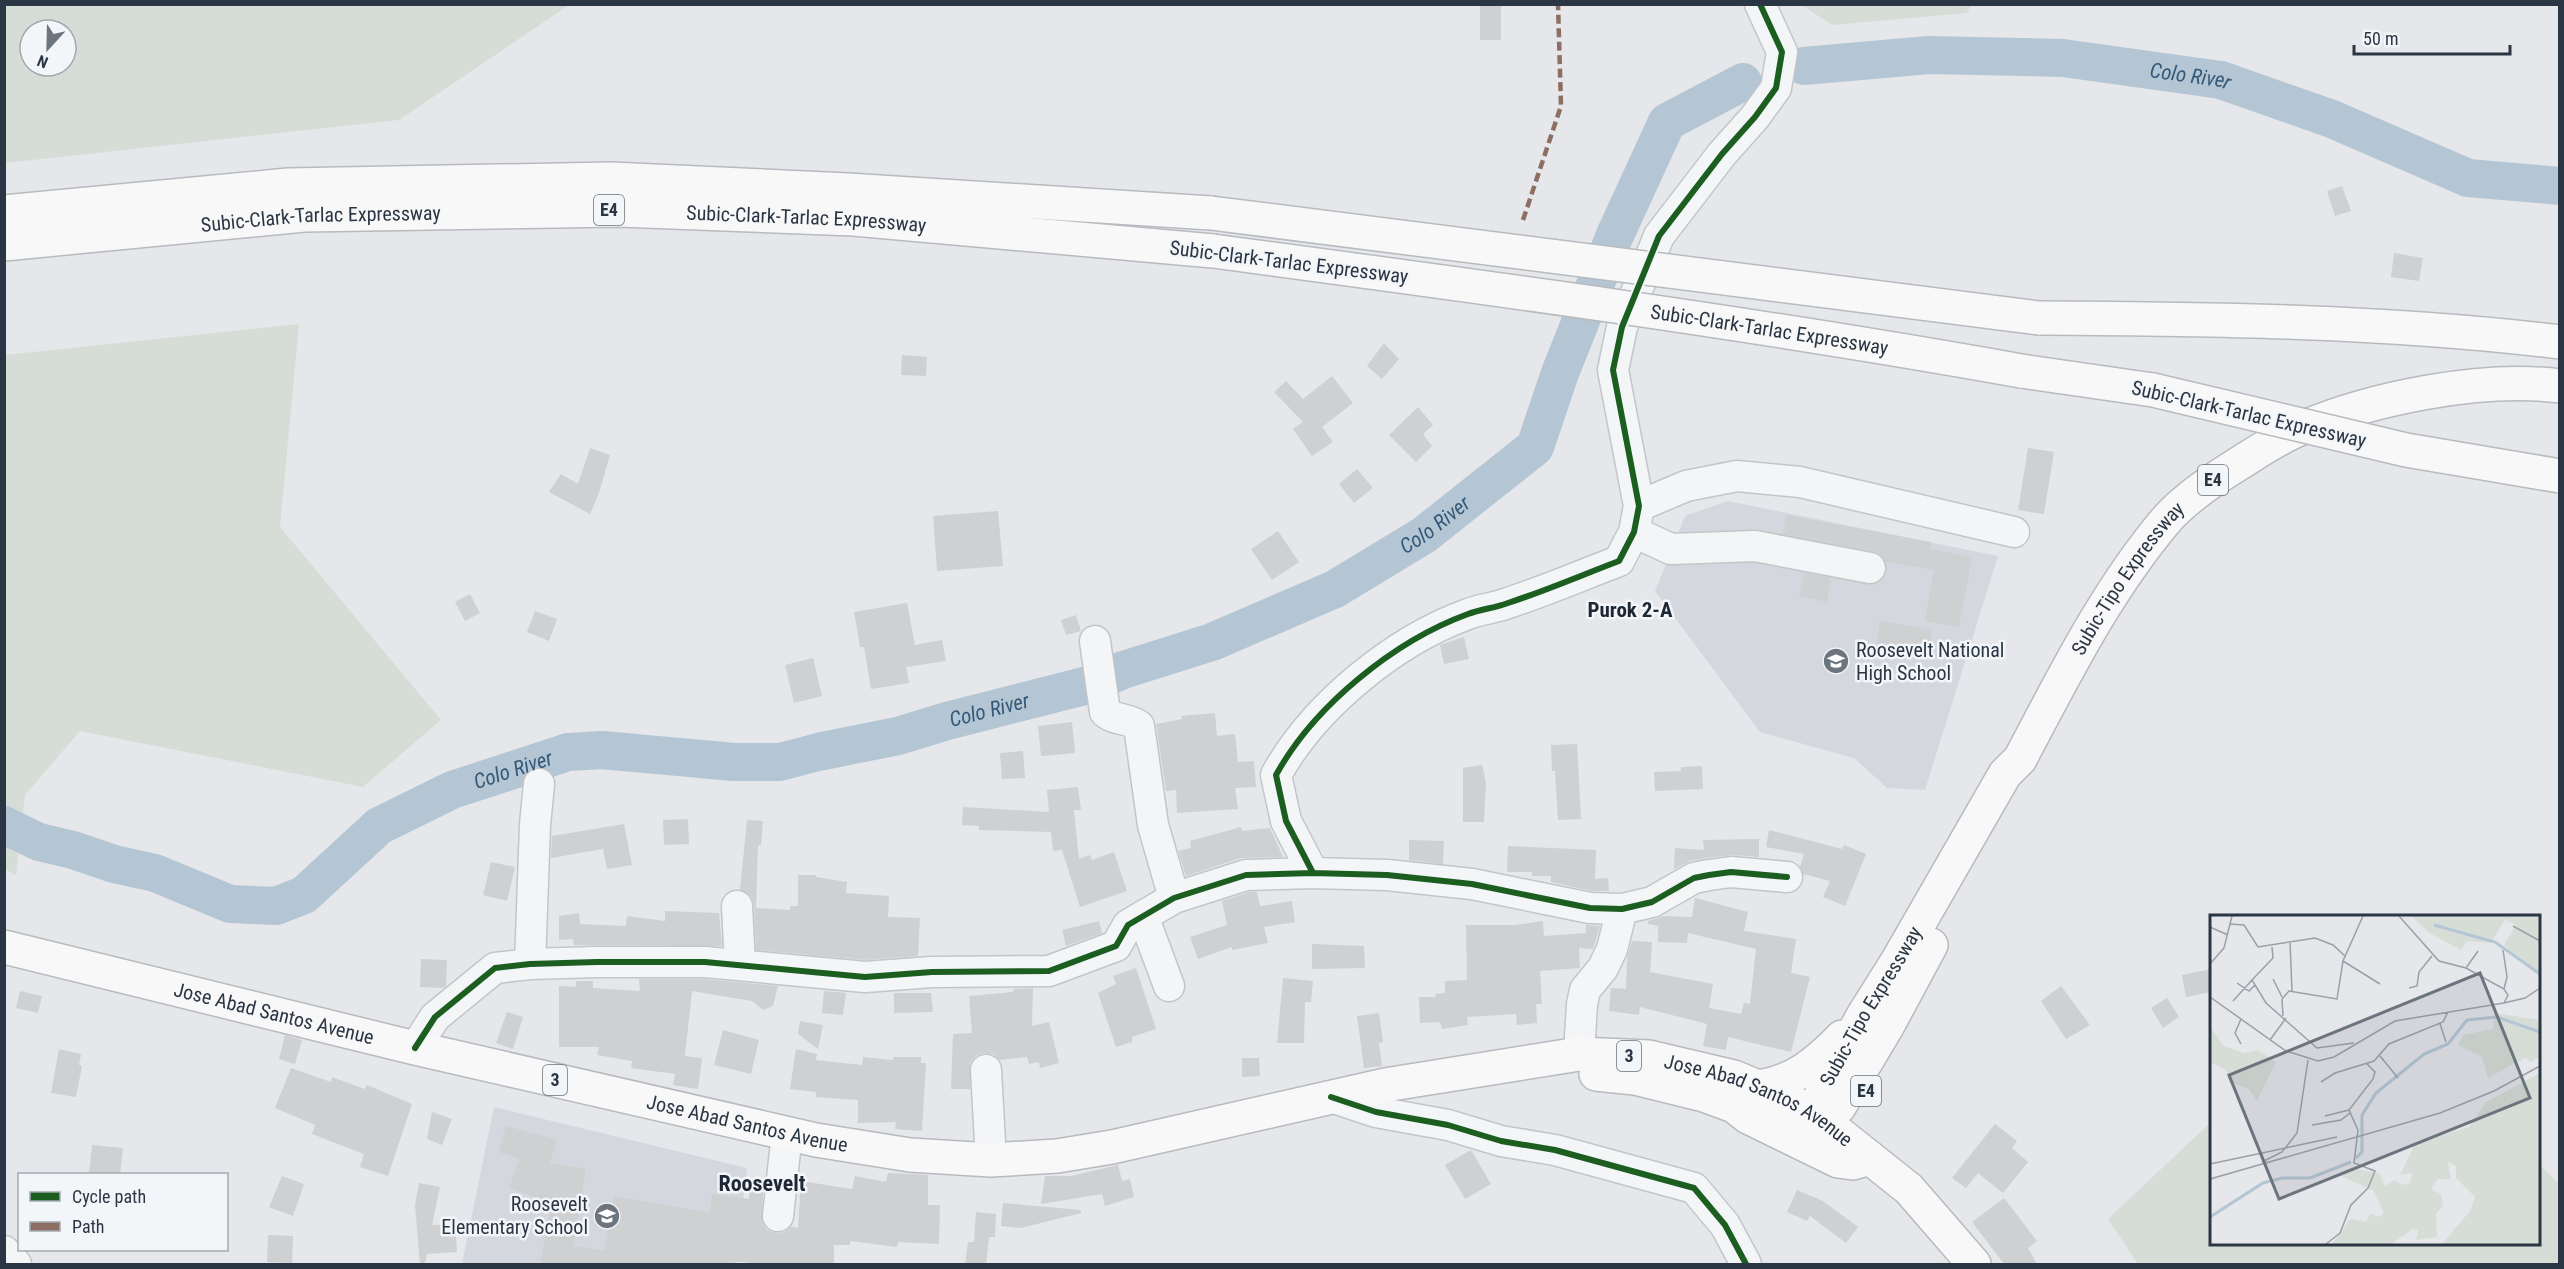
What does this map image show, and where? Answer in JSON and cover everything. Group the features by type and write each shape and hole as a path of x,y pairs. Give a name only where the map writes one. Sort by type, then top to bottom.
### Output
{"highway":[{"name":"Subic-Clark-Tarlac Expressway","path":"4,212 288,185 611,179 848,190 1211,213 2039,318 2218,319 2380,326 2559,342"},
{"name":"Subic-Clark-Tarlac Expressway","path":"4,244 304,214 619,210 854,219 1214,251 1640,309 1893,348 2021,371 2153,390 2406,450 2559,476"},
{"name":"Subic-Tipo Expressway","path":"1821,1119 1839,1107 1876,1019 2018,780 2020,759 2096,617 2168,518 2207,484 2300,428 2373,402 2449,389 2534,382 2559,386"},
{"name":"Jose Abad Santos Avenue","path":"4,947 415,1048 787,1133 910,1155 991,1160 1057,1156 1112,1147 1385,1085 1579,1054 1648,1057 1700,1068 1746,1096"},
{"name":"E4","path":"1746,1096 1792,1078 1876,1019"},
{"name":"E4","path":"1870,1158 1861,1114 1876,1019"},
{"name":"Jose Abad Santos Avenue","path":"1498,1068 1518,1072 1580,1073 1635,1078 1684,1089 1746,1096"},
{"name":"Jose Abad Santos Avenue","path":"1746,1096 1748,1117 1838,1161 1853,1162 1870,1158"},
{"path":"1746,1096 1763,1110 1791,1122 1821,1119"},
{"name":"Jose Abad Santos Avenue","path":"1821,1119 1909,1190 1974,1264"}],"street":[{"path":"1313,873 1286,821 1276,775 1289,750 1313,720 1403,645 1468,614 1506,604 1619,561 1637,519 1613,370 1622,327 1659,236 1776,88 1782,52 1760,4"},
{"path":"1637,519 1686,486 1737,476 1800,482 2014,532"},
{"path":"1637,519 1671,549 1755,546 1870,568"},
{"path":"1096,646 1105,712 1111,717 1136,723 1139,726 1153,825 1174,898"},
{"path":"530,964 535,825 539,784"},
{"path":"415,1048 435,1017 495,968 530,964 597,962 705,962 865,977 932,972 1049,971 1116,946 1128,925 1174,898 1246,875 1313,873 1387,875 1472,884 1590,909 1622,909 1652,902 1694,878 1709,874 1731,872 1787,877"},
{"path":"737,906 740,965"},
{"path":"1579,1054 1585,990 1603,968 1612,950 1622,909"},
{"path":"1143,916 1169,986"},
{"path":"986,1070 991,1160"},
{"path":"1331,1096 1376,1112 1448,1125 1501,1141 1554,1150 1694,1188 1725,1225 1746,1264"},
{"path":"778,1216 787,1133"},
{"path":"4,1251 16,1264"}],"shaded area":[{"path":"4,5 569,5 399,120 5,163"},
{"path":"1802,5 1971,5 1967,13 1832,25"},
{"path":"299,324 280,527 441,720 363,787 80,731 25,795 16,875 5,869 5,355"},
{"name":"Roosevelt National High School","path":"1728,501 1998,556 1925,790 1887,788 1854,758 1760,732 1655,591 1685,516"},
{"name":"Roosevelt Elementary School","path":"494,1107 747,1168 736,1264 462,1264"},
{"path":"2210,1123 2210,1245 2540,1245 2540,1165 2559,1184 2559,1264 2138,1264 2108,1219"}],"building":[{"path":"1480,4 1501,4 1501,40 1480,40"},
{"path":"2342,186 2351,211 2335,216 2327,191"},
{"path":"2394,253 2423,258 2419,281 2391,277"},
{"path":"1384,343 1399,359 1382,379 1367,366"},
{"path":"902,355 927,357 926,376 901,375"},
{"path":"1332,376 1353,403 1322,427 1333,442 1312,456 1293,429 1303,422 1274,392 1286,381 1303,399"},
{"path":"1418,407 1433,425 1423,434 1432,446 1416,462 1389,435"},
{"path":"590,448 610,455 590,514 549,492 561,474 578,484"},
{"path":"2028,448 2054,452 2044,514 2018,510"},
{"path":"1357,469 1373,488 1354,503 1339,484"},
{"path":"998,511 1003,566 937,571 933,516"},
{"path":"1786,515 1931,542 1930,549 1972,557 1959,627 1925,621 1934,570 1886,562 1881,555 1873,551 1783,534"},
{"path":"1278,531 1299,562 1272,580 1251,549"},
{"path":"1804,573 1831,578 1827,602 1799,596"},
{"path":"470,594 480,613 465,621 455,602"},
{"path":"907,603 915,645 942,640 946,661 906,667 909,683 871,689 864,647 860,647 854,612"},
{"path":"535,611 557,619 549,641 527,632"},
{"path":"1076,615 1081,631 1066,635 1061,620"},
{"path":"1880,621 1932,630 1927,659 1876,650"},
{"path":"1464,637 1469,659 1444,664 1440,645"},
{"path":"813,658 822,696 794,703 785,665"},
{"path":"1215,713 1217,736 1235,734 1238,762 1254,761 1256,787 1235,788 1238,809 1177,813 1176,790 1166,791 1156,724 1182,719 1181,716"},
{"path":"1072,722 1075,753 1041,756 1038,726"},
{"path":"1577,744 1581,819 1558,820 1551,745"},
{"path":"1023,751 1025,778 1002,779 1000,753"},
{"path":"1482,765 1486,782 1484,822 1463,822 1463,768"},
{"path":"1702,766 1703,789 1655,791 1654,772 1681,771 1681,767"},
{"path":"1078,787 1081,810 1074,810 1079,859 1090,855 1092,860 1114,852 1127,891 1080,907 1062,850 1053,851 1051,832 979,830 979,826 962,825 963,807 1049,812 1047,790"},
{"path":"688,819 689,844 664,845 663,820"},
{"path":"747,820 763,821 761,845 758,845 756,908 790,910 790,906 798,906 798,875 816,875 816,877 847,882 846,893 889,896 888,917 920,918 918,956 865,960 756,950 754,905 751,896 740,890"},
{"path":"624,824 632,865 607,869 603,849 551,858 552,836"},
{"path":"1241,827 1242,831 1270,828 1283,857 1241,858 1186,876 1178,851 1191,848 1190,841"},
{"path":"1769,830 1842,849 1844,845 1866,854 1845,906 1823,897 1830,881 1803,874 1800,867 1804,854 1766,847"},
{"path":"1759,839 1759,857 1732,855 1707,858 1690,861 1674,869 1675,848 1704,850 1703,840"},
{"path":"1409,840 1444,841 1443,864 1409,860"},
{"path":"1508,846 1596,850 1595,879 1608,878 1609,891 1592,891 1551,882 1551,876 1532,876 1532,872 1507,872"},
{"path":"491,862 515,867 507,901 483,895"},
{"path":"1249,892 1257,892 1260,906 1292,901 1295,922 1264,927 1268,943 1232,950 1232,947 1198,959 1190,937 1227,925 1222,901"},
{"path":"1695,898 1748,912 1744,931 1796,939 1791,973 1810,977 1791,1052 1728,1037 1726,1050 1703,1046 1707,1024 1640,1007 1639,1015 1609,1011 1611,988 1626,989 1627,957 1632,941 1652,942 1650,972 1713,984 1709,1008 1741,1014 1744,1003 1750,1004 1756,949 1688,933 1687,943 1658,942 1658,926 1648,924 1648,921 1663,916 1692,917"},
{"path":"665,911 719,913 722,946 574,945 573,939 559,940 559,916 579,913 580,924 626,926 627,916 665,921"},
{"path":"1099,921 1102,933 1066,946 1062,930"},
{"path":"1543,921 1544,936 1586,933 1586,925 1600,926 1593,949 1579,948 1580,968 1540,971 1542,1004 1536,1004 1537,1023 1517,1025 1516,1014 1467,1017 1468,1025 1442,1029 1440,1022 1420,1023 1419,997 1436,997 1435,994 1445,993 1445,981 1467,980 1466,925 1515,925"},
{"path":"1312,944 1364,946 1365,968 1312,969"},
{"path":"421,959 447,960 446,986 443,988 420,987"},
{"path":"1136,968 1156,1029 1132,1037 1132,1042 1116,1047 1098,993 1116,984 1113,976"},
{"path":"2210,969 2210,992 2186,997 2182,975"},
{"path":"1283,978 1313,981 1311,1002 1305,1002 1304,1043 1277,1043"},
{"path":"639,979 704,979 778,986 773,1006 763,1010 752,1001 692,991 685,1056 702,1058 698,1089 673,1085 675,1074 631,1068 632,1061 597,1055 599,1047 559,1047 559,986 576,987 576,981 593,981 593,988 640,991"},
{"path":"2061,986 2090,1025 2066,1039 2041,1001"},
{"path":"1033,988 1032,1026 1049,1022 1059,1063 1040,1068 1039,1062 1029,1064 1027,1057 1000,1060 993,1054 984,1053 976,1056 970,1063 970,1089 951,1089 953,1034 972,1033 969,996"},
{"path":"20,991 42,996 38,1013 16,1008"},
{"path":"824,991 846,993 843,1015 822,1013"},
{"path":"894,993 931,993 933,1012 894,1013"},
{"path":"2167,998 2179,1017 2163,1028 2151,1008"},
{"path":"507,1012 523,1017 513,1049 496,1043"},
{"path":"1379,1013 1383,1042 1379,1043 1382,1066 1364,1068 1357,1016"},
{"path":"800,1021 823,1025 818,1049 798,1034"},
{"path":"723,1030 759,1040 751,1074 714,1065"},
{"path":"285,1035 302,1040 295,1064 279,1059"},
{"path":"59,1049 81,1054 79,1065 82,1066 76,1097 51,1093"},
{"path":"796,1049 817,1054 816,1060 862,1065 863,1057 893,1060 893,1057 921,1057 921,1063 926,1063 922,1131 895,1129 896,1122 858,1123 858,1100 816,1097 816,1092 790,1089"},
{"path":"1242,1058 1259,1058 1260,1076 1242,1077"},
{"path":"291,1068 331,1082 332,1077 365,1089 367,1085 412,1104 388,1176 360,1167 364,1154 312,1134 315,1125 275,1108"},
{"path":"432,1112 452,1119 442,1145 427,1139"},
{"path":"1995,1124 2017,1141 2012,1148 2028,1162 2003,1193 1978,1173 1966,1188 1952,1178"},
{"path":"506,1126 557,1140 550,1163 586,1169 573,1246 605,1250 614,1196 710,1213 712,1194 749,1199 749,1192 763,1192 762,1222 767,1230 777,1233 784,1232 791,1227 798,1228 801,1181 852,1189 855,1176 886,1182 888,1173 928,1175 928,1205 940,1205 939,1244 898,1242 897,1247 850,1241 850,1245 834,1245 834,1264 763,1264 730,1261 729,1264 540,1264 552,1203 509,1188 520,1159 499,1152"},
{"path":"92,1145 123,1148 120,1173 89,1173"},
{"path":"1471,1150 1491,1184 1465,1199 1445,1165"},
{"path":"1118,1165 1122,1181 1130,1179 1134,1197 1105,1206 1102,1194 1041,1204 1045,1176 1071,1176"},
{"path":"282,1176 304,1184 293,1216 269,1207"},
{"path":"419,1183 440,1187 432,1225 455,1224 457,1252 427,1254 425,1264 420,1264 415,1205"},
{"path":"1797,1190 1823,1201 1858,1227 1846,1243 1810,1216 1807,1221 1787,1212"},
{"path":"2004,1198 2037,1241 2028,1248 2037,1264 2004,1264 1972,1222"},
{"path":"1003,1203 1081,1210 1081,1213 1021,1228 1001,1226"},
{"path":"976,1212 996,1214 995,1237 989,1237 986,1264 965,1264 968,1242 974,1242"},
{"path":"268,1235 293,1236 292,1263 267,1262"}],"waterway":[{"name":"Colo River","path":"1804,66 1929,55 2063,58 2221,80 2332,119 2468,178 2560,186"},
{"name":"Colo River","path":"4,825 39,842 73,850 114,864 155,873 230,904 276,906 304,895 379,826 452,790 568,752 602,750 734,762 780,762 898,736 947,721 1092,684 1123,670 1212,642 1335,589 1424,535 1535,447 1560,373 1615,235 1667,122 1743,82"}],"marked path":[{"path":"1523,220 1561,106 1558,4"}],"cycle path":[{"path":"1313,873 1286,821 1276,775 1292,749 1334,701 1385,659 1440,626 1619,561 1634,532 1639,506 1613,370 1622,327 1659,236 1776,88 1782,52 1760,4"},
{"path":"415,1048 435,1017 495,968 530,964 597,962 705,962 865,977 932,972 1049,971 1116,946 1128,925 1174,898 1246,875 1313,873 1387,875 1472,884 1590,908 1622,909 1652,902 1694,878 1709,875 1731,872 1787,877"},
{"path":"1331,1097 1376,1112 1448,1125 1501,1141 1555,1150 1694,1188 1725,1225 1746,1264"}],"place":[{"name":"Roosevelt National High School","path":"1836,661"},
{"name":"Roosevelt Elementary School","path":"607,1216"}],"district":[{"name":"Purok 2-A","path":"1630,610"},
{"name":"Roosevelt","path":"762,1183"}]}
